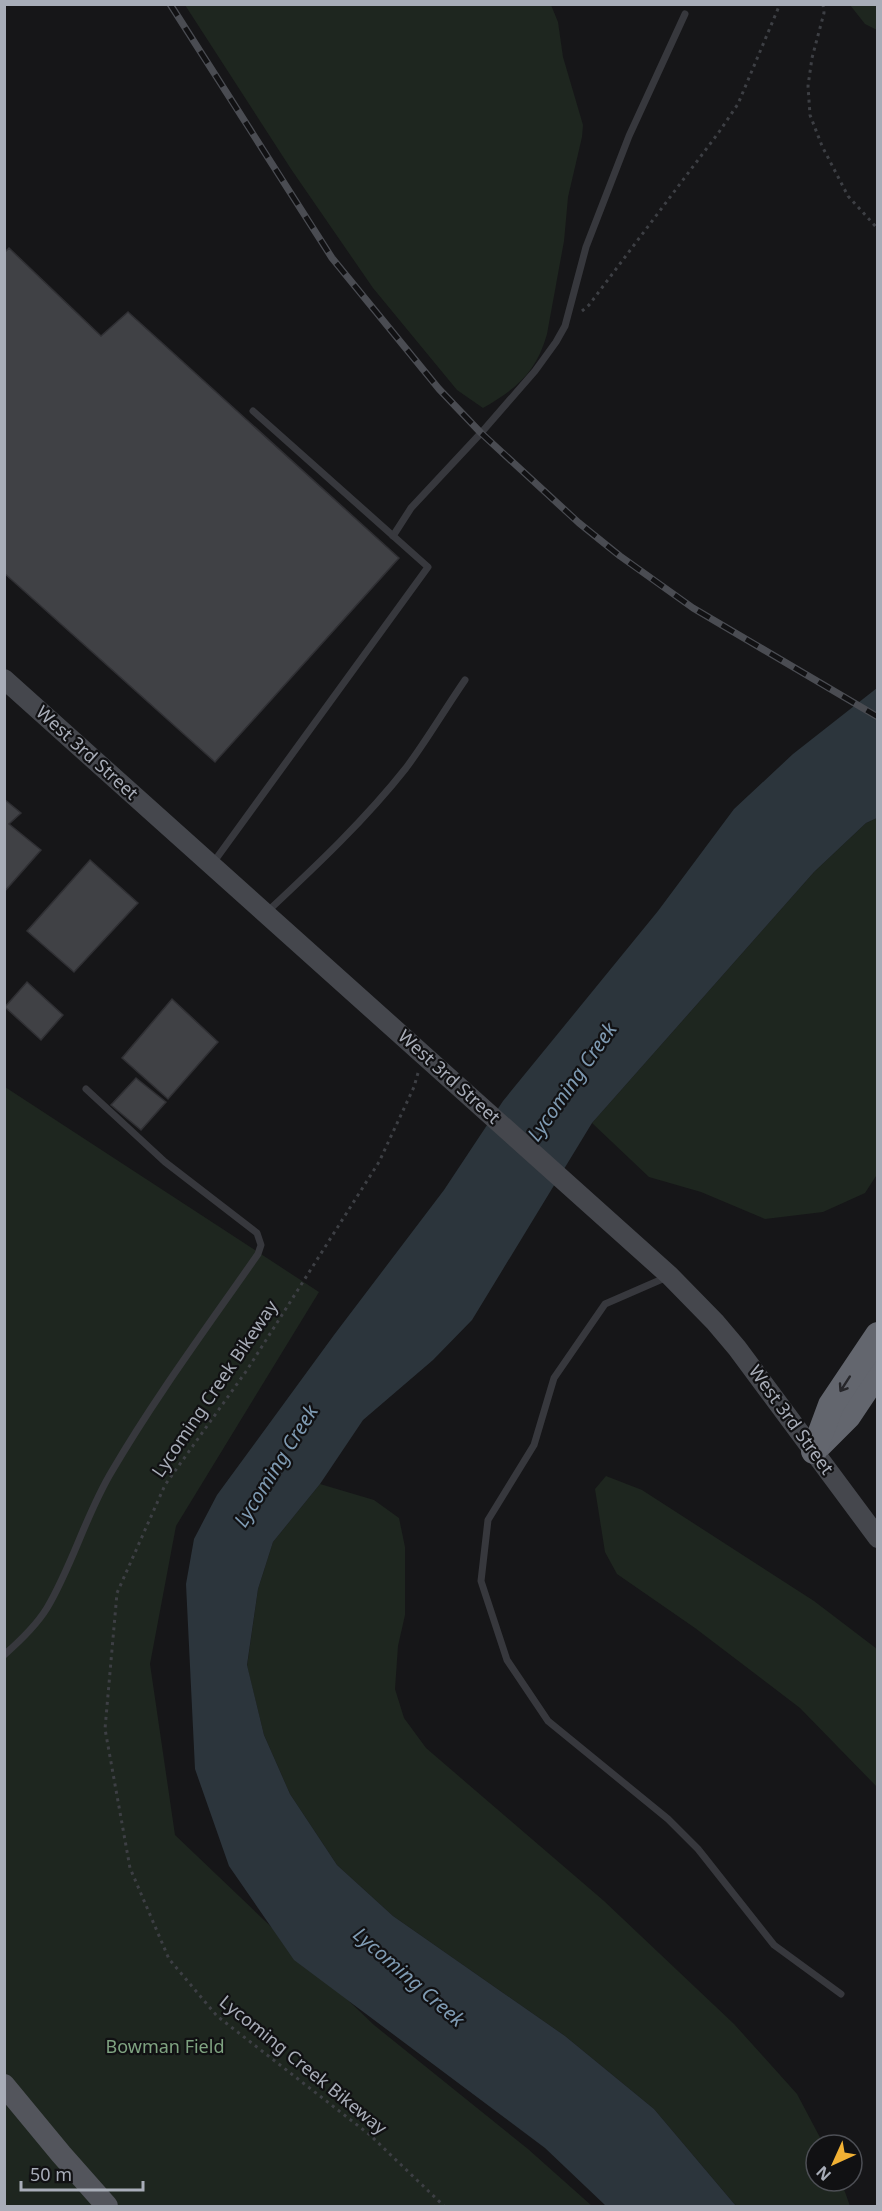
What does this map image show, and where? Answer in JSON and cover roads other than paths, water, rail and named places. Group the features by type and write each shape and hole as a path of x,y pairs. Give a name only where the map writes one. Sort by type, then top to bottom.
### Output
{"highway":[{"path":"813,1451 831,1406 878,1335"},
{"path":"813,1451 848,1416 878,1371"}],"main road":[{"name":"West 3rd Street","path":"4,679 670,1276 737,1348 878,1538"},
{"path":"4,2085 107,2206"}],"lane":[{"path":"393,536 411,508 535,371 565,326 586,247 629,136 685,14"},
{"path":"212,865 428,567 253,411"},
{"path":"266,913 323,860 407,767 465,680"},
{"path":"4,1655 34,1626 47,1609 89,1512 111,1472 176,1372 258,1254 261,1245 257,1233 165,1162 86,1089"},
{"path":"670,1276 605,1304 554,1378 534,1445 488,1520 482,1581 507,1660 548,1720 668,1819 698,1849 774,1945 841,1994"}],"water":[{"name":"Lycoming Creek","path":"877,688 877,818 866,823 814,872 592,1123 472,1320 433,1360 363,1420 320,1484 273,1542 258,1589 247,1665 264,1735 290,1794 337,1865 393,1916 565,2036 654,2109 736,2206 606,2206 545,2148 294,1960 229,1866 195,1769 186,1584 194,1539 217,1495 444,1190 503,1101 658,911 734,809 793,754"}],"railway":[{"path":"170,4 332,258 439,389 481,433 579,523 620,556 693,608 878,717"}],"park label":[{"name":"Bowman Field","path":"165,2047"}]}
